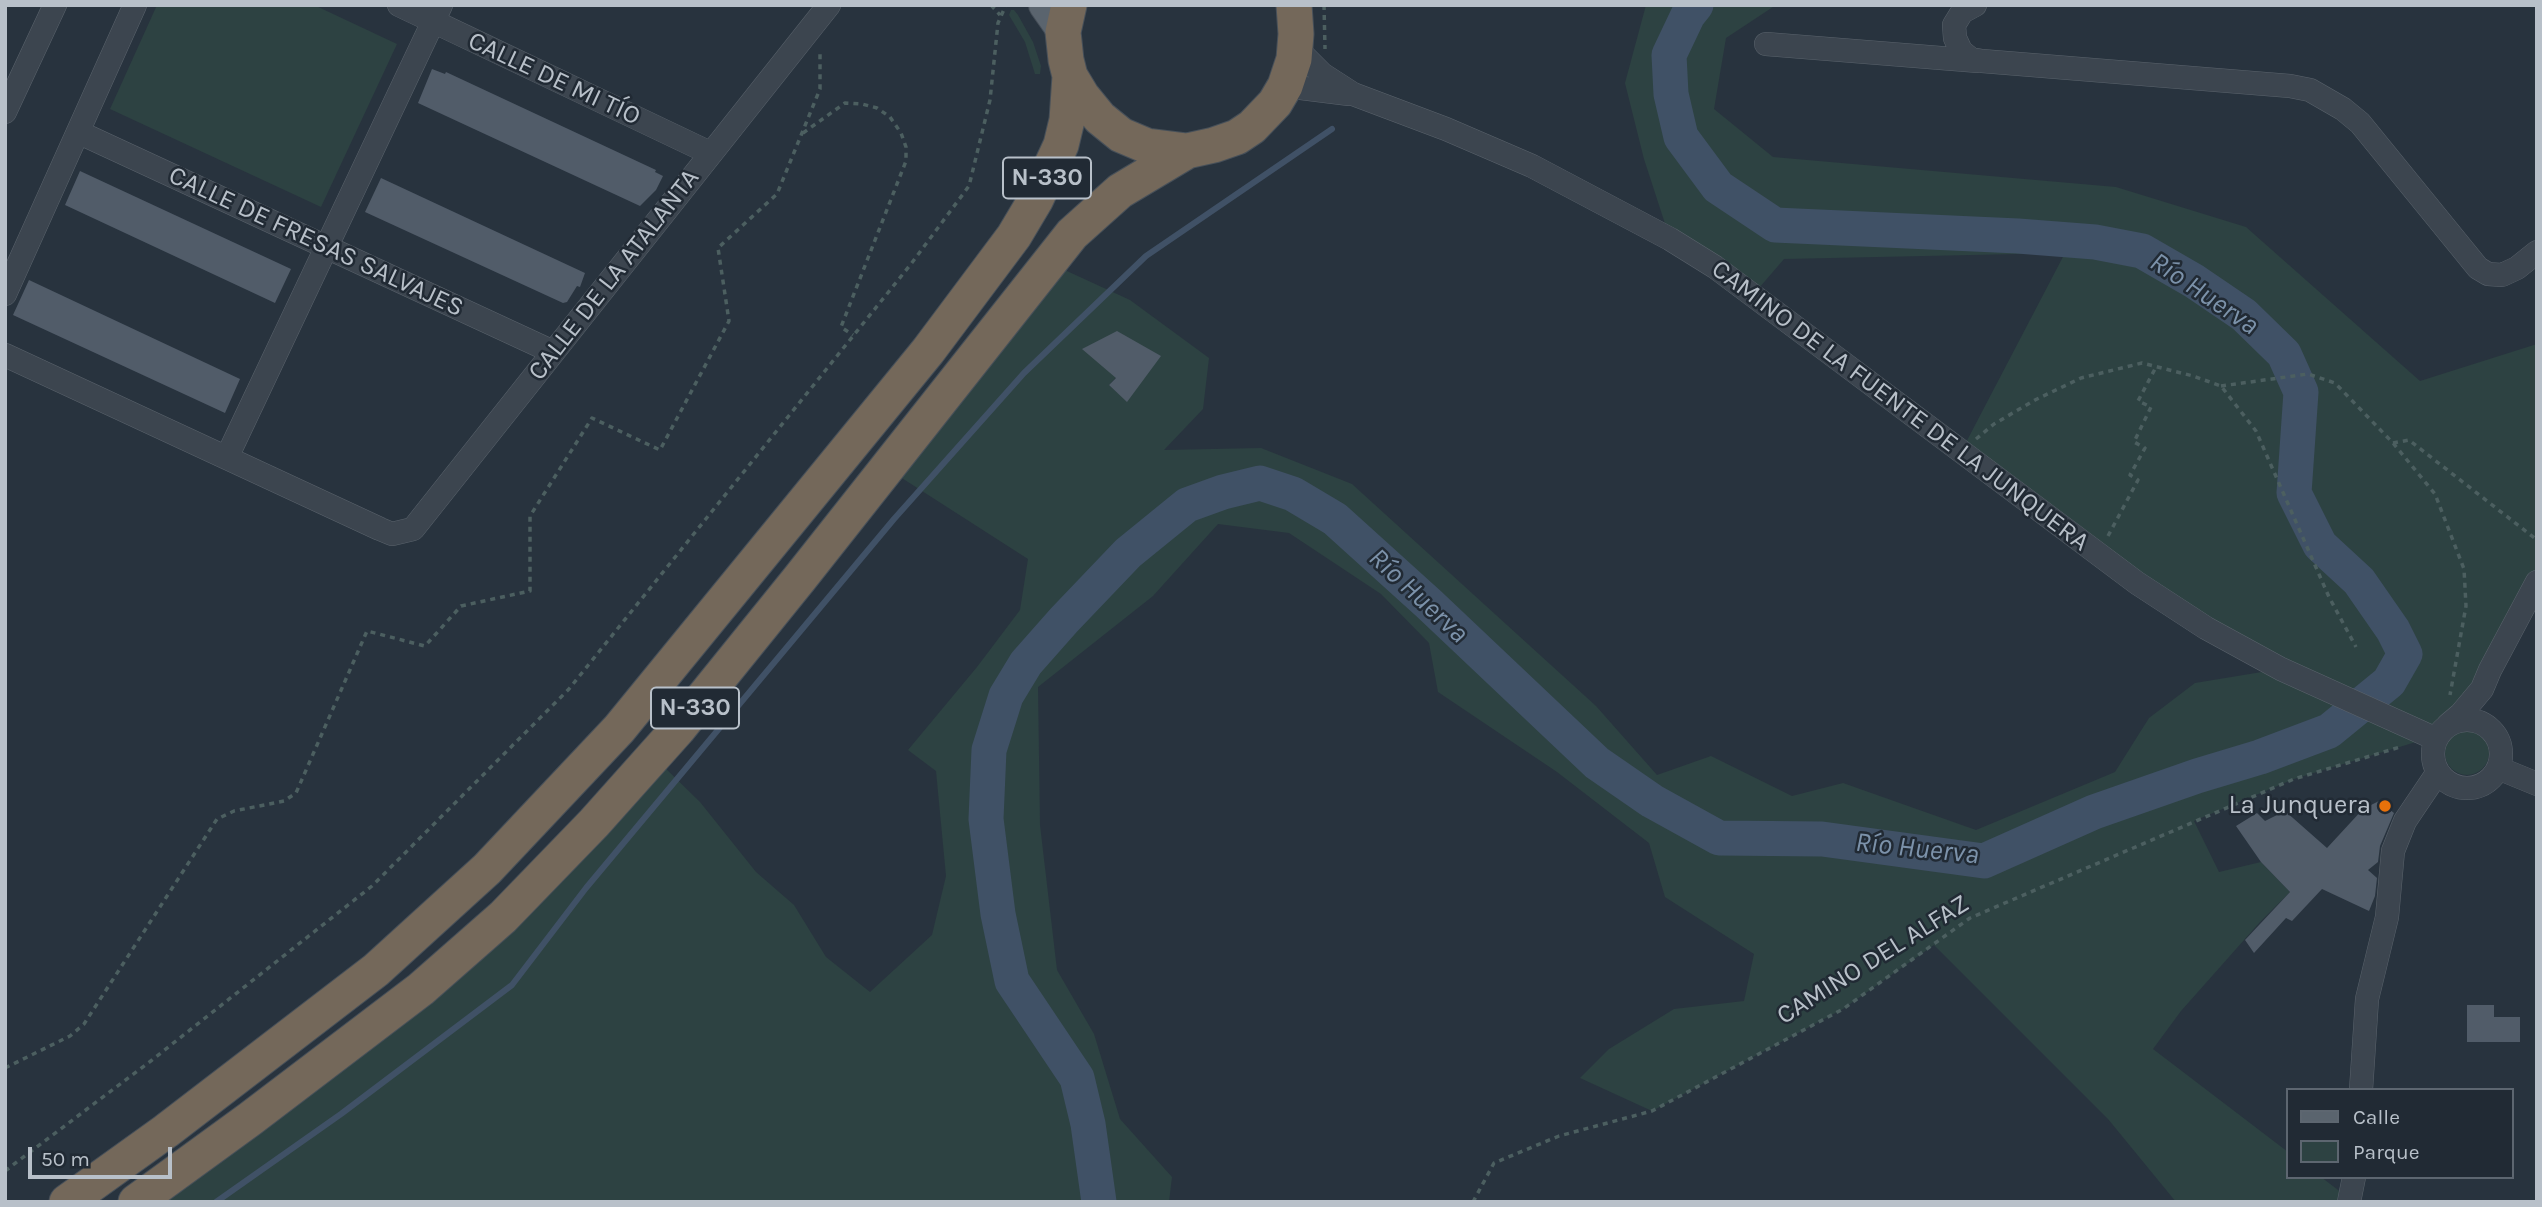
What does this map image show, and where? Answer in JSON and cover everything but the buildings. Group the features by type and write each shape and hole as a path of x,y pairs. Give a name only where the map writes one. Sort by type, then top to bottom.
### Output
{"highway":[{"name":"N-330","path":"136,1202 421,989 503,917 594,823 678,729 1072,234 1120,191 1188,151 1214,145 1244,132 1264,115 1285,86 1296,48 1294,5"},
{"name":"N-330","path":"67,1202 166,1131 376,970 487,869 619,729 928,351 1014,236 1036,200 1061,145 1067,120 1070,76 1059,14"},
{"name":"N-330","path":"1070,76 1100,118 1121,135 1147,146 1188,151"}],"street":[{"path":"5,112 54,5"},
{"path":"5,294 135,5"},
{"name":"CALLE DE MI TÍO","path":"399,5 437,13 710,153"},
{"path":"1975,5 1962,12 1954,25 1955,38 1961,51 1982,61"},
{"name":"CALLE DE LA ATALANTA","path":"227,457 392,534 413,529 823,9"},
{"path":"5,355 227,457 437,13"},
{"path":"1766,44 2290,86 2310,90 2343,109 2360,123 2478,268 2488,274 2502,275 2517,268 2537,252"},
{"name":"CAMINO DE LA FUENTE DE LA JUNQUERA","path":"1296,48 1321,75 1353,94 1446,129 1532,166 1670,239 1715,267 2099,554 2206,628 2281,669 2413,728 2438,748"},
{"name":"CAMINO DE LA FUENTE DE LA JUNQUERA","path":"1285,86 1353,94"},
{"name":"CALLE DE FRESAS SALVAJES","path":"78,132 553,352"},
{"path":"2361,1088 2367,999 2387,917 2392,851 2438,748 2482,689 2496,657 2537,582"},
{"path":"2438,748 2451,784 2469,788 2487,782 2498,768 2501,749 2483,706 2482,689"},
{"path":"2438,748 2466,720 2477,721 2493,732"},
{"path":"2498,768 2537,784"},
{"path":"2349,1202 2354,1179"}],"path":[{"path":"991,5 1000,15"},
{"path":"5,1171 152,1060 372,886 569,689 969,186 990,100 1000,15 1006,5"},
{"path":"5,1068 70,1036 84,1024 216,819 234,811 284,801 296,793 367,631 425,646 461,606 530,592 530,516 592,418 660,450 729,321 718,248 776,194 820,89"},
{"path":"802,134 845,103 862,104 877,108 890,117 901,133 906,147 906,161 841,327 853,335"},
{"path":"1961,452 1994,424 2035,400 2081,378 2142,363 2221,386 2308,374 2335,383 2393,443 2435,495 2464,569 2466,606 2438,748"},
{"path":"2099,554 2138,480 2130,475 2145,448 2134,442 2151,407 2138,401 2156,367"},
{"path":"2221,386 2256,431 2329,597 2356,647"},
{"path":"2393,443 2409,440 2537,540"},
{"name":"CAMINO DEL ALFAZ","path":"1474,1202 1494,1163 1559,1136 1652,1111 1843,1009 1970,918 2294,779 2416,742 2438,748"}],"green space":[{"path":"157,5 314,5 397,44 321,207 110,109"},
{"path":"1646,5 1776,5 1726,38 1714,109 1773,157 2116,187 2246,227 2420,381 2537,344 2537,582 2475,699 2416,742 2294,779 2194,821 2219,872 2261,862 2290,892 2181,1011 2153,1049 2286,1150 2286,1179 2324,1179 2350,1199 2349,1202 2176,1202 2108,1119 1934,945 1843,1009 1652,1111 1580,1078 1609,1049 1674,1009 1744,1001 1754,954 1665,897 1649,843 1557,772 1438,692 1429,643 1381,594 1289,533 1218,524 1153,596 1038,687 1040,825 1057,970 1094,1034 1120,1119 1172,1177 1169,1202 151,1202 659,762 700,802 756,872 794,905 826,957 870,992 932,935 946,876 936,771 908,750 1020,610 1028,559 894,473 1056,266 1130,300 1209,358 1203,409 1164,450 1261,448 1352,484 1596,706 1657,775 1711,756 1792,796 1843,783 1976,830 2115,772 2149,718 2195,683 2280,669 1961,452 2065,253 1784,259 1753,295 1670,239 1644,159 1625,83","holes":["1129,363 1127,401 1109,385"]},
{"path":"1011,10 1018,15 1033,42 1041,66 1040,74 1035,74 1025,42 1009,15"},
{"path":"2467,731 2482,738 2489,753 2482,768 2467,775 2452,768 2445,753 2452,738"}],"waterway":[{"name":"Río Huerva","path":"1099,1202 1088,1124 1077,1078 1012,981 998,914 986,819 989,750 1006,696 1026,663 1128,553 1187,505 1260,483 1293,494 1335,519 1597,763 1652,801 1719,838 1822,839 1984,861 2094,812 2329,731 2389,682 2405,654 2393,630 2359,581 2320,545 2294,493 2301,392 2284,354 2244,315 2194,281 2142,251 2095,242 2018,236 1775,225 1718,187 1681,137 1671,94 1669,55 1688,15 1696,5"},
{"path":"216,1202 341,1114 512,985 586,888 894,519 1024,373 1146,256 1332,129"}],"place":[{"name":"La Junquera","path":"2385,806"}]}
